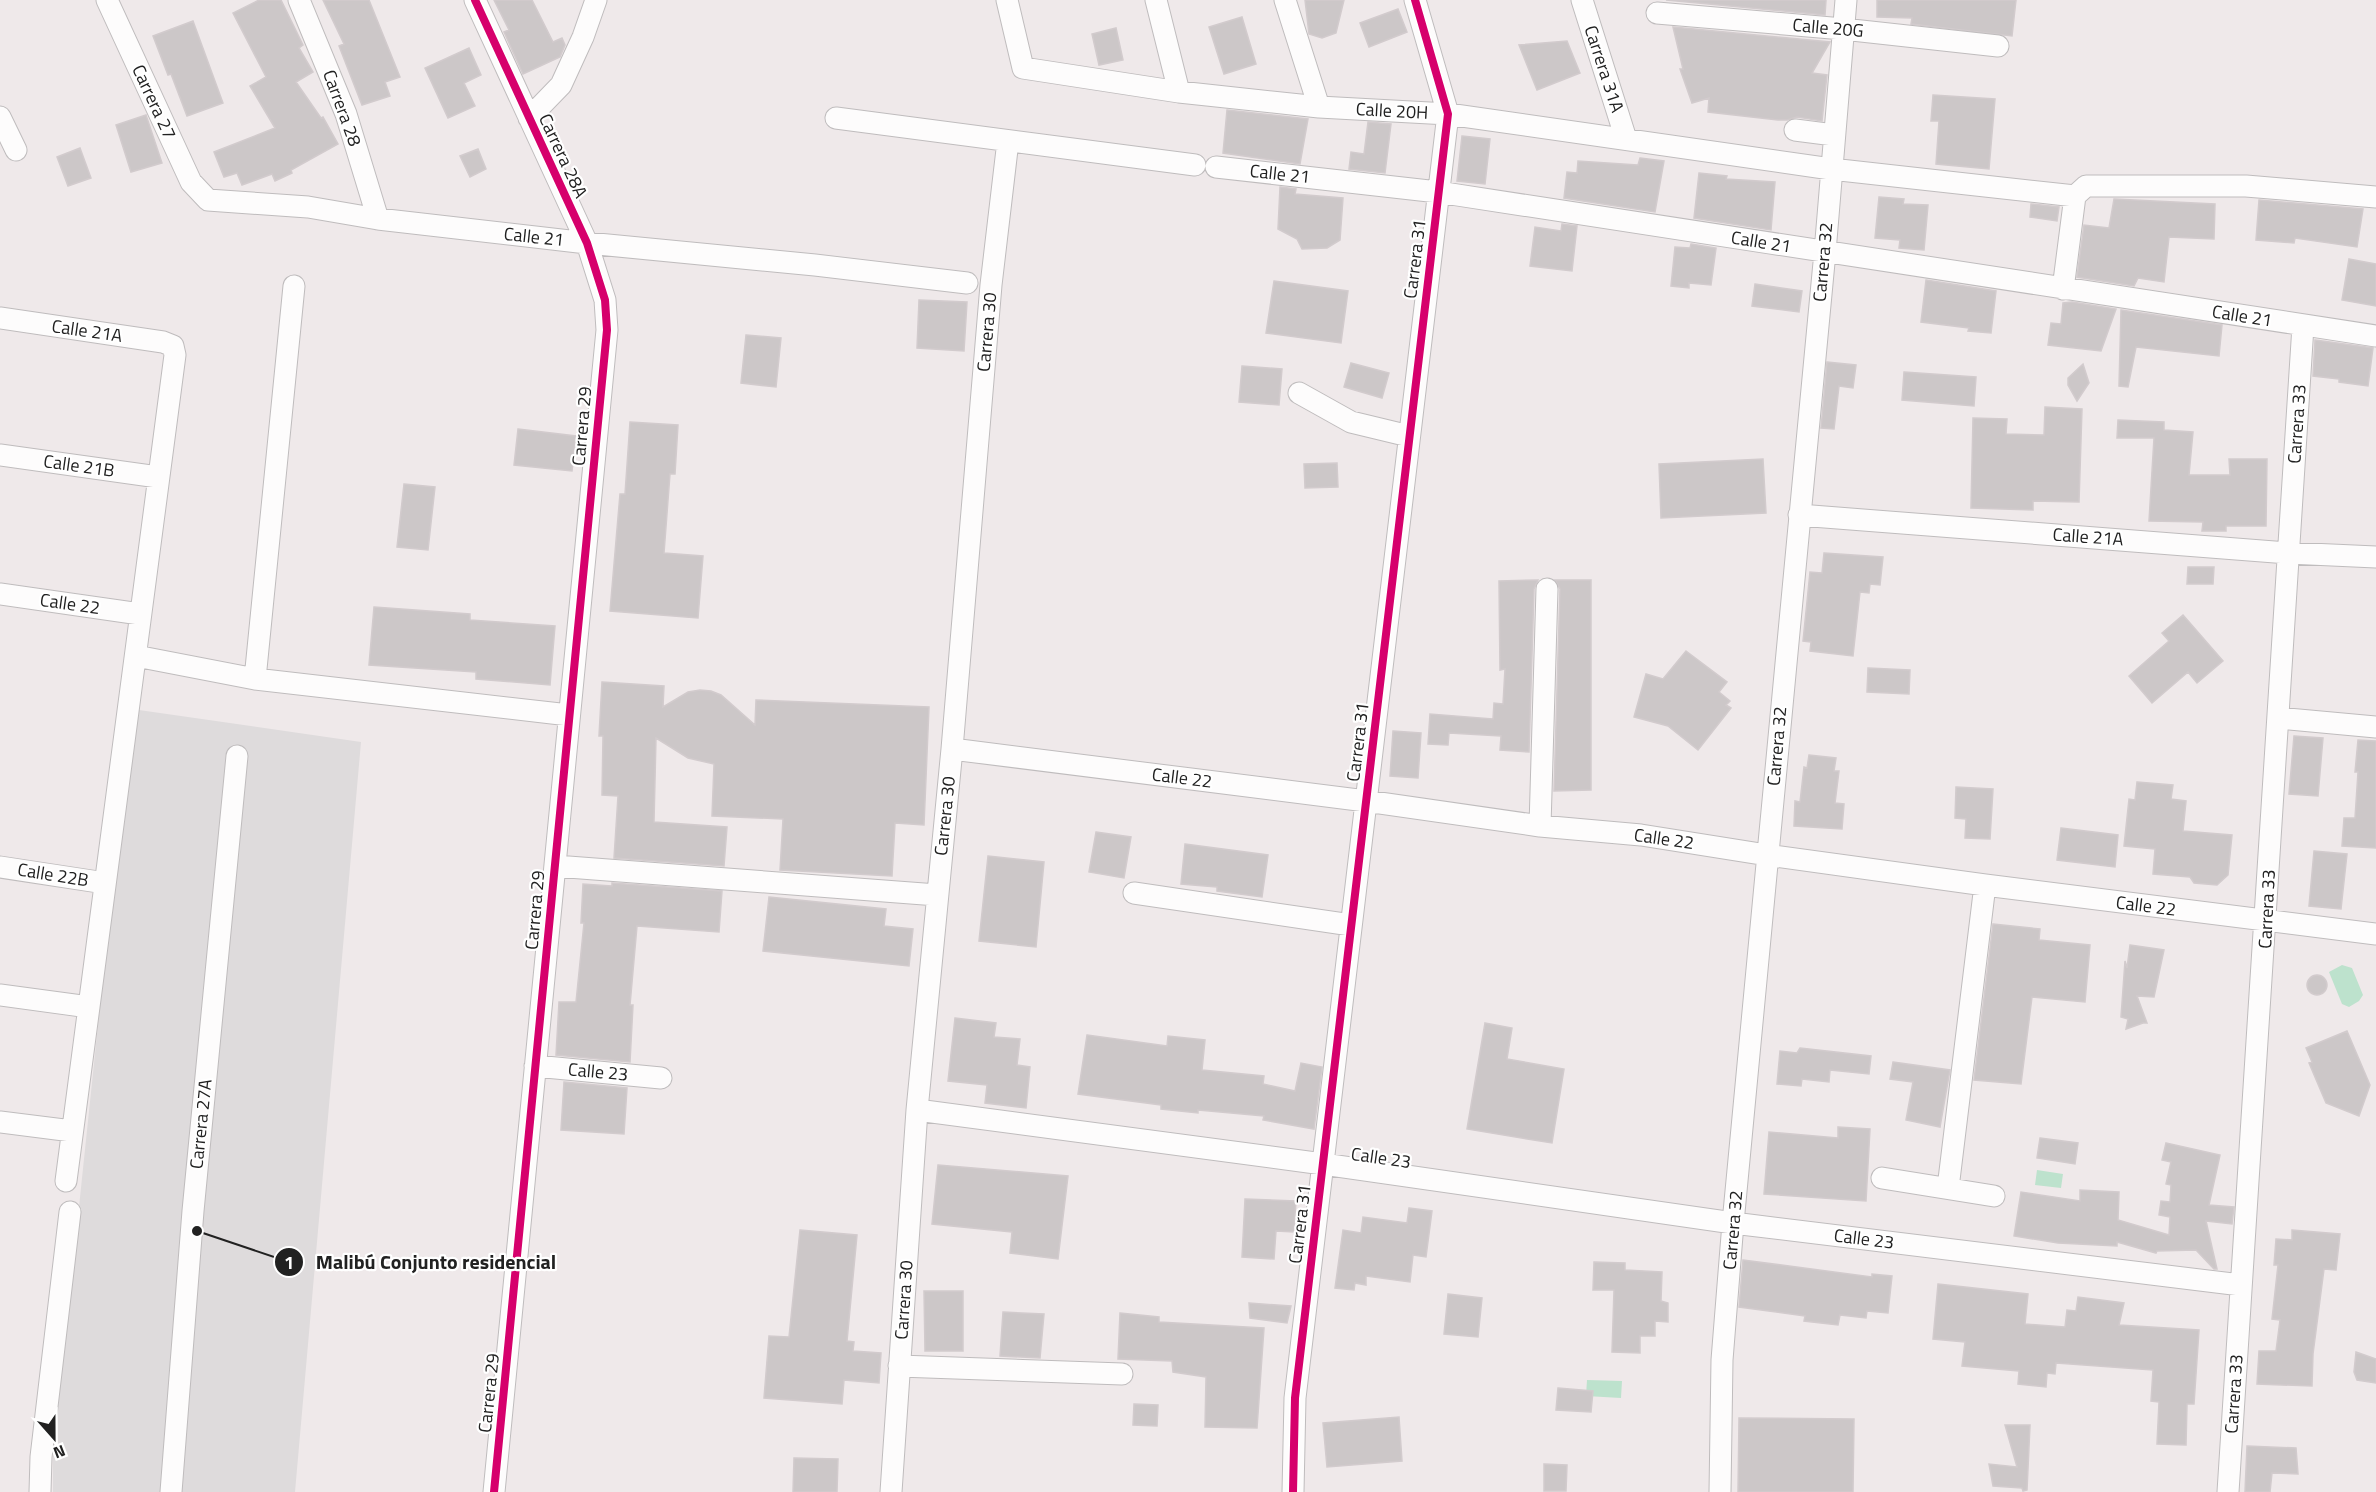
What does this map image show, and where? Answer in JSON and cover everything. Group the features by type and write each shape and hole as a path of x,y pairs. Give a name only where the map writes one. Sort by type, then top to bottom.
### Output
{"street":[{"name":"Carrera 27","path":"107,0 191,182 208,200"},
{"name":"Carrera 28","path":"299,0 346,114 378,219"},
{"name":"Carrera 28A","path":"475,0 586,243 605,300 607,330"},
{"path":"529,118 561,85 583,37 596,0"},
{"name":"Calle 20H","path":"1007,0 1023,68 1179,92 1319,107 1448,114 1832,169 2075,196"},
{"path":"1156,0 1179,92"},
{"path":"1285,0 1319,107"},
{"name":"Carrera 31","path":"1293,1492 1295,1398 1448,114 1414,0"},
{"name":"Carrera 31A","path":"1582,0 1626,139"},
{"name":"Carrera 32","path":"1720,1492 1722,1360 1733,1223 1846,0"},
{"name":"Calle 20G","path":"1656,13 1843,29 1998,46"},
{"path":"0,117 16,150"},
{"path":"836,118 1195,165"},
{"path":"1796,130 1834,135"},
{"name":"Carrera 30","path":"891,1492 917,1110 952,749 991,285 1008,141"},
{"name":"Calle 21","path":"1216,167 1438,192 2376,336"},
{"path":"2063,289 2075,196 2086,186 2246,186 2376,196"},
{"name":"Calle 21","path":"208,200 308,207 378,219 586,243 815,265 967,283"},
{"path":"255,679 294,286"},
{"name":"Calle 21A","path":"0,318 163,342 173,346 175,356 159,477"},
{"name":"Carrera 33","path":"2228,1492 2303,326"},
{"name":"Carrera 29","path":"494,1492 607,330"},
{"path":"1299,393 1351,422 1409,436"},
{"name":"Calle 21B","path":"0,455 159,477"},
{"path":"66,1181 159,477"},
{"name":"Calle 21A","path":"1799,515 2288,553 2376,557"},
{"path":"1540,826 1547,589"},
{"name":"Calle 22","path":"0,594 140,614"},
{"path":"136,656 255,679 569,715"},
{"path":"2278,718 2376,727"},
{"name":"Calle 22","path":"952,749 1366,801 1540,826 1641,835 1985,885 2376,934"},
{"name":"Carrera 27A","path":"171,1492 194,1199 237,756"},
{"path":"555,866 937,895"},
{"name":"Calle 22B","path":"0,867 105,883"},
{"path":"1948,1188 1985,885"},
{"path":"1134,894 1351,925"},
{"path":"0,995 89,1007"},
{"name":"Calle 23","path":"536,1066 661,1078"},
{"name":"Calle 23","path":"917,1110 1323,1164 1733,1223 2241,1285"},
{"path":"0,1122 72,1131"},
{"path":"1882,1178 1994,1196"},
{"path":"40,1492 41,1457 70,1212"},
{"path":"899,1366 1122,1374"}],"shaded area":[{"path":"139,710 361,742 295,1492 53,1492 53,1456 100,1006"},
{"path":"2342,965 2352,968 2363,995 2359,1001 2349,1007 2342,1004 2329,972"},
{"path":"2037,1170 2063,1174 2061,1188 2035,1185"},
{"path":"1587,1380 1622,1381 1621,1398 1586,1396"}],"building":[{"path":"259,0 281,0 303,45 299,48 313,72 296,82 321,118 323,117 338,144 275,181 272,174 242,185 237,173 224,177 214,152 275,128 250,86 266,77 233,13"},
{"path":"323,0 369,0 400,77 385,82 390,96 362,105 339,46 344,44"},
{"path":"494,0 532,0 553,42 562,38 565,45 560,57 523,74 504,32 509,30"},
{"path":"1305,0 1344,0 1336,33 1322,38 1309,34"},
{"path":"1666,0 1826,0 1825,15"},
{"path":"1877,0 2016,0 2012,36 1911,24 1912,18 1877,17"},
{"path":"1398,9 1407,32 1369,47 1360,23"},
{"path":"1242,17 1256,64 1224,74 1209,27"},
{"path":"193,21 223,103 187,116 153,36"},
{"path":"1673,27 1830,42 1812,73 1827,75 1822,121 1797,117 1778,120 1708,112 1709,98 1692,103 1680,69 1683,69"},
{"path":"1116,28 1123,60 1099,65 1092,34"},
{"path":"1567,41 1580,73 1537,90 1519,45"},
{"path":"469,48 481,75 464,83 475,106 448,118 425,68"},
{"path":"1933,95 1995,99 1989,169 1936,164 1939,121 1931,121"},
{"path":"1227,110 1308,119 1300,164 1223,153"},
{"path":"146,115 162,163 131,172 116,125"},
{"path":"1368,122 1391,124 1385,173 1349,169 1351,152 1364,154"},
{"path":"1462,136 1490,139 1485,184 1457,181"},
{"path":"80,148 91,178 68,186 57,157"},
{"path":"478,149 486,169 470,177 460,156"},
{"path":"1640,158 1664,161 1655,212 1564,198 1567,172 1577,173 1578,161 1638,165"},
{"path":"1699,173 1727,176 1726,179 1775,182 1771,230 1694,218"},
{"path":"1280,187 1296,189 1295,194 1343,198 1340,240 1327,248 1302,249 1297,239 1278,229"},
{"path":"1879,197 1904,199 1903,204 1928,205 1924,250 1899,248 1900,240 1875,238"},
{"path":"2114,199 2215,204 2214,239 2169,237 2164,282 2138,278 2134,286 2077,277 2084,225 2109,228"},
{"path":"2259,200 2363,209 2357,247 2295,238 2294,243 2256,240"},
{"path":"2031,204 2059,207 2057,221 2030,217"},
{"path":"1562,224 1577,226 1572,271 1530,266 1535,227 1561,231"},
{"path":"1691,244 1716,248 1711,285 1689,283 1689,288 1671,286 1675,247 1690,248"},
{"path":"2349,259 2376,264 2376,306 2342,300"},
{"path":"1926,280 1996,291 1991,333 1921,322"},
{"path":"1274,281 1348,291 1341,343 1266,333"},
{"path":"1755,284 1802,291 1799,312 1752,306"},
{"path":"919,300 967,302 964,351 917,348"},
{"path":"2072,302 2116,309 2101,351 2048,345 2051,323 2061,324 2063,303"},
{"path":"2121,310 2222,325 2219,356 2136,347 2128,387 2119,386"},
{"path":"746,335 781,338 776,387 741,383"},
{"path":"2315,340 2373,348 2368,386 2313,376"},
{"path":"1827,362 1856,365 1853,388 1839,386 1834,429 1821,428"},
{"path":"1351,363 1389,373 1382,398 1344,387"},
{"path":"2083,364 2089,383 2077,401 2068,385 2068,378"},
{"path":"1242,366 1282,369 1279,405 1239,402"},
{"path":"1904,372 1976,377 1974,406 1902,400"},
{"path":"2045,407 2082,409 2079,502 2033,501 2033,510 1971,508 1973,418 2007,419 2006,434 2044,435"},
{"path":"2118,420 2164,422 2164,430 2193,432 2189,475 2230,475 2229,459 2267,459 2266,526 2226,526 2226,531 2202,531 2203,522 2149,521 2154,438 2117,438"},
{"path":"630,422 678,425 675,474 670,474 664,553 703,556 698,618 610,611 620,494 625,494"},
{"path":"518,429 576,436 572,471 514,465"},
{"path":"1763,459 1766,513 1661,518 1659,464"},
{"path":"1337,463 1338,487 1305,488 1304,464"},
{"path":"404,484 435,487 428,550 397,547"},
{"path":"1824,553 1883,557 1880,585 1870,584 1869,593 1860,592 1853,656 1810,651 1811,642 1803,641 1810,572 1822,573"},
{"path":"2188,567 2214,567 2213,584 2187,584"},
{"path":"1538,580 1534,589 1529,752 1500,750 1501,736 1449,733 1448,745 1428,744 1430,714 1493,719 1494,703 1503,704 1505,669 1500,670 1499,581"},
{"path":"1555,580 1591,580 1591,790 1554,791 1560,589"},
{"path":"374,607 470,614 470,620 555,626 550,685 476,679 476,672 369,665"},
{"path":"2183,615 2223,661 2197,683 2188,672 2152,703 2129,676 2169,641 2162,633"},
{"path":"1686,651 1727,682 1719,692 1730,701 1726,705 1731,708 1698,750 1668,726 1634,717 1646,674 1663,679"},
{"path":"1868,668 1910,670 1909,694 1867,692"},
{"path":"602,682 664,686 663,707 688,692 711,691 721,695 755,725 756,700 929,707 924,825 895,823 892,876 780,870 783,819 712,816 714,764 688,758 656,738 654,822 727,827 724,866 614,858 618,796 602,795 603,736 599,736"},
{"path":"1393,731 1421,733 1418,778 1390,776"},
{"path":"2294,736 2323,738 2318,796 2289,794"},
{"path":"2358,740 2376,741 2376,848 2342,846 2344,818 2355,818"},
{"path":"1809,755 1836,758 1834,771 1839,771 1835,803 1844,804 1842,829 1794,826 1795,801 1800,802 1804,767 1807,768"},
{"path":"2137,782 2173,785 2171,799 2186,801 2183,831 2232,835 2228,875 2217,885 2194,883 2190,877 2153,874 2155,849 2124,846 2129,799 2135,800"},
{"path":"1956,787 1993,789 1990,839 1965,838 1966,819 1955,818"},
{"path":"2061,828 2118,835 2115,867 2057,860"},
{"path":"1096,832 1131,837 1124,878 1089,872"},
{"path":"1185,844 1268,855 1262,897 1217,891 1217,887 1181,884"},
{"path":"2314,851 2347,854 2341,909 2309,906"},
{"path":"988,856 1044,862 1036,947 979,941"},
{"path":"612,883 722,891 719,932 637,926 630,1005 633,1005 630,1062 556,1055 559,1002 576,1002 584,923 581,923 583,884 612,886"},
{"path":"769,897 886,909 884,926 913,929 909,966 763,951"},
{"path":"1993,924 2040,929 2039,940 2090,945 2085,1002 2032,997 2021,1084 1974,1080"},
{"path":"2130,945 2164,950 2154,997 2137,996 2147,1023 2126,1029 2128,1019 2121,1017 2125,961 2127,968"},
{"path":"2317,975 2324,978 2327,985 2324,992 2317,995 2310,992 2307,985 2310,978"},
{"path":"955,1018 996,1023 994,1037 1020,1039 1017,1065 1030,1067 1026,1108 985,1103 987,1085 948,1081"},
{"path":"1485,1023 1512,1028 1507,1059 1564,1069 1552,1143 1467,1129"},
{"path":"2347,1031 2370,1085 2359,1116 2326,1103 2309,1063 2312,1062 2306,1048"},
{"path":"1087,1035 1167,1046 1168,1036 1205,1040 1202,1070 1264,1076 1263,1084 1295,1091 1301,1063 1322,1067 1314,1129 1263,1120 1264,1116 1161,1109 1161,1105 1078,1094"},
{"path":"1800,1048 1871,1056 1869,1074 1830,1070 1829,1082 1802,1079 1801,1086 1777,1084 1780,1051 1797,1053"},
{"path":"1893,1062 1950,1070 1940,1127 1906,1120 1913,1082 1890,1079"},
{"path":"564,1082 627,1088 624,1134 561,1130"},
{"path":"1838,1127 1870,1129 1866,1201 1764,1194 1769,1132 1838,1138"},
{"path":"2040,1138 2078,1143 2075,1164 2037,1158"},
{"path":"2166,1143 2220,1155 2209,1205 2234,1207 2232,1224 2206,1221 2217,1269 2214,1269 2196,1250 2157,1251 2156,1253 2117,1242 2117,1246 2058,1243 2014,1236 2021,1192 2080,1201 2080,1190 2119,1192 2118,1220 2169,1235 2170,1217 2159,1215 2161,1201 2170,1202 2171,1185 2166,1184 2171,1162 2162,1160"},
{"path":"938,1165 1068,1176 1058,1259 1010,1253 1012,1232 932,1224"},
{"path":"1245,1199 1296,1201 1294,1232 1276,1231 1274,1259 1242,1257"},
{"path":"1409,1208 1432,1211 1426,1257 1413,1255 1410,1282 1366,1276 1366,1285 1355,1283 1354,1290 1335,1288 1343,1230 1361,1233 1363,1217 1407,1223"},
{"path":"800,1230 857,1235 847,1341 854,1342 853,1351 881,1353 879,1383 844,1380 842,1404 764,1398 769,1336 789,1337"},
{"path":"2292,1230 2340,1234 2336,1270 2324,1269 2313,1354 2312,1386 2257,1384 2259,1351 2276,1351 2280,1320 2272,1319 2278,1265 2274,1265 2276,1239 2292,1240"},
{"path":"1743,1260 1872,1277 1872,1274 1892,1276 1888,1313 1867,1311 1866,1318 1840,1315 1838,1325 1804,1321 1805,1316 1739,1307"},
{"path":"1594,1262 1625,1263 1625,1270 1662,1272 1661,1301 1668,1303 1668,1322 1655,1321 1655,1336 1640,1336 1640,1353 1612,1352 1614,1290 1593,1290"},
{"path":"1938,1284 2028,1294 2025,1324 2065,1327 2067,1310 2076,1311 2078,1297 2124,1303 2119,1325 2199,1330 2194,1404 2187,1404 2186,1445 2157,1444 2159,1402 2151,1401 2153,1370 2056,1363 2055,1374 2047,1373 2046,1387 2018,1384 2019,1371 1962,1366 1965,1342 1933,1339"},
{"path":"924,1291 963,1291 963,1351 925,1351"},
{"path":"1448,1294 1482,1298 1478,1337 1444,1334"},
{"path":"1249,1303 1291,1306 1287,1323 1250,1318"},
{"path":"1003,1312 1044,1314 1040,1358 1000,1356"},
{"path":"1120,1313 1159,1317 1159,1322 1264,1328 1257,1428 1205,1427 1206,1377 1173,1372 1172,1361 1118,1359"},
{"path":"2356,1352 2376,1359 2376,1383 2357,1380 2354,1372"},
{"path":"1558,1388 1593,1391 1591,1412 1556,1410"},
{"path":"1134,1404 1158,1405 1157,1426 1133,1425"},
{"path":"1399,1417 1402,1461 1327,1467 1323,1423"},
{"path":"1739,1418 1854,1419 1853,1492 1738,1492"},
{"path":"2005,1425 2030,1425 2027,1490 1993,1486 1989,1464 2017,1467"},
{"path":"2247,1446 2296,1448 2298,1474 2272,1473 2270,1492 2245,1492"},
{"path":"794,1458 838,1459 837,1492 793,1492"},
{"path":"1544,1464 1567,1465 1566,1491 1544,1491"}],"cycle path":[{"path":"475,0 587,243 605,300 607,330 494,1492"},
{"path":"1293,1492 1295,1398 1448,114 1415,0"}],"place":[{"name":"Malibú Conjunto residencial","path":"197,1231"}]}
